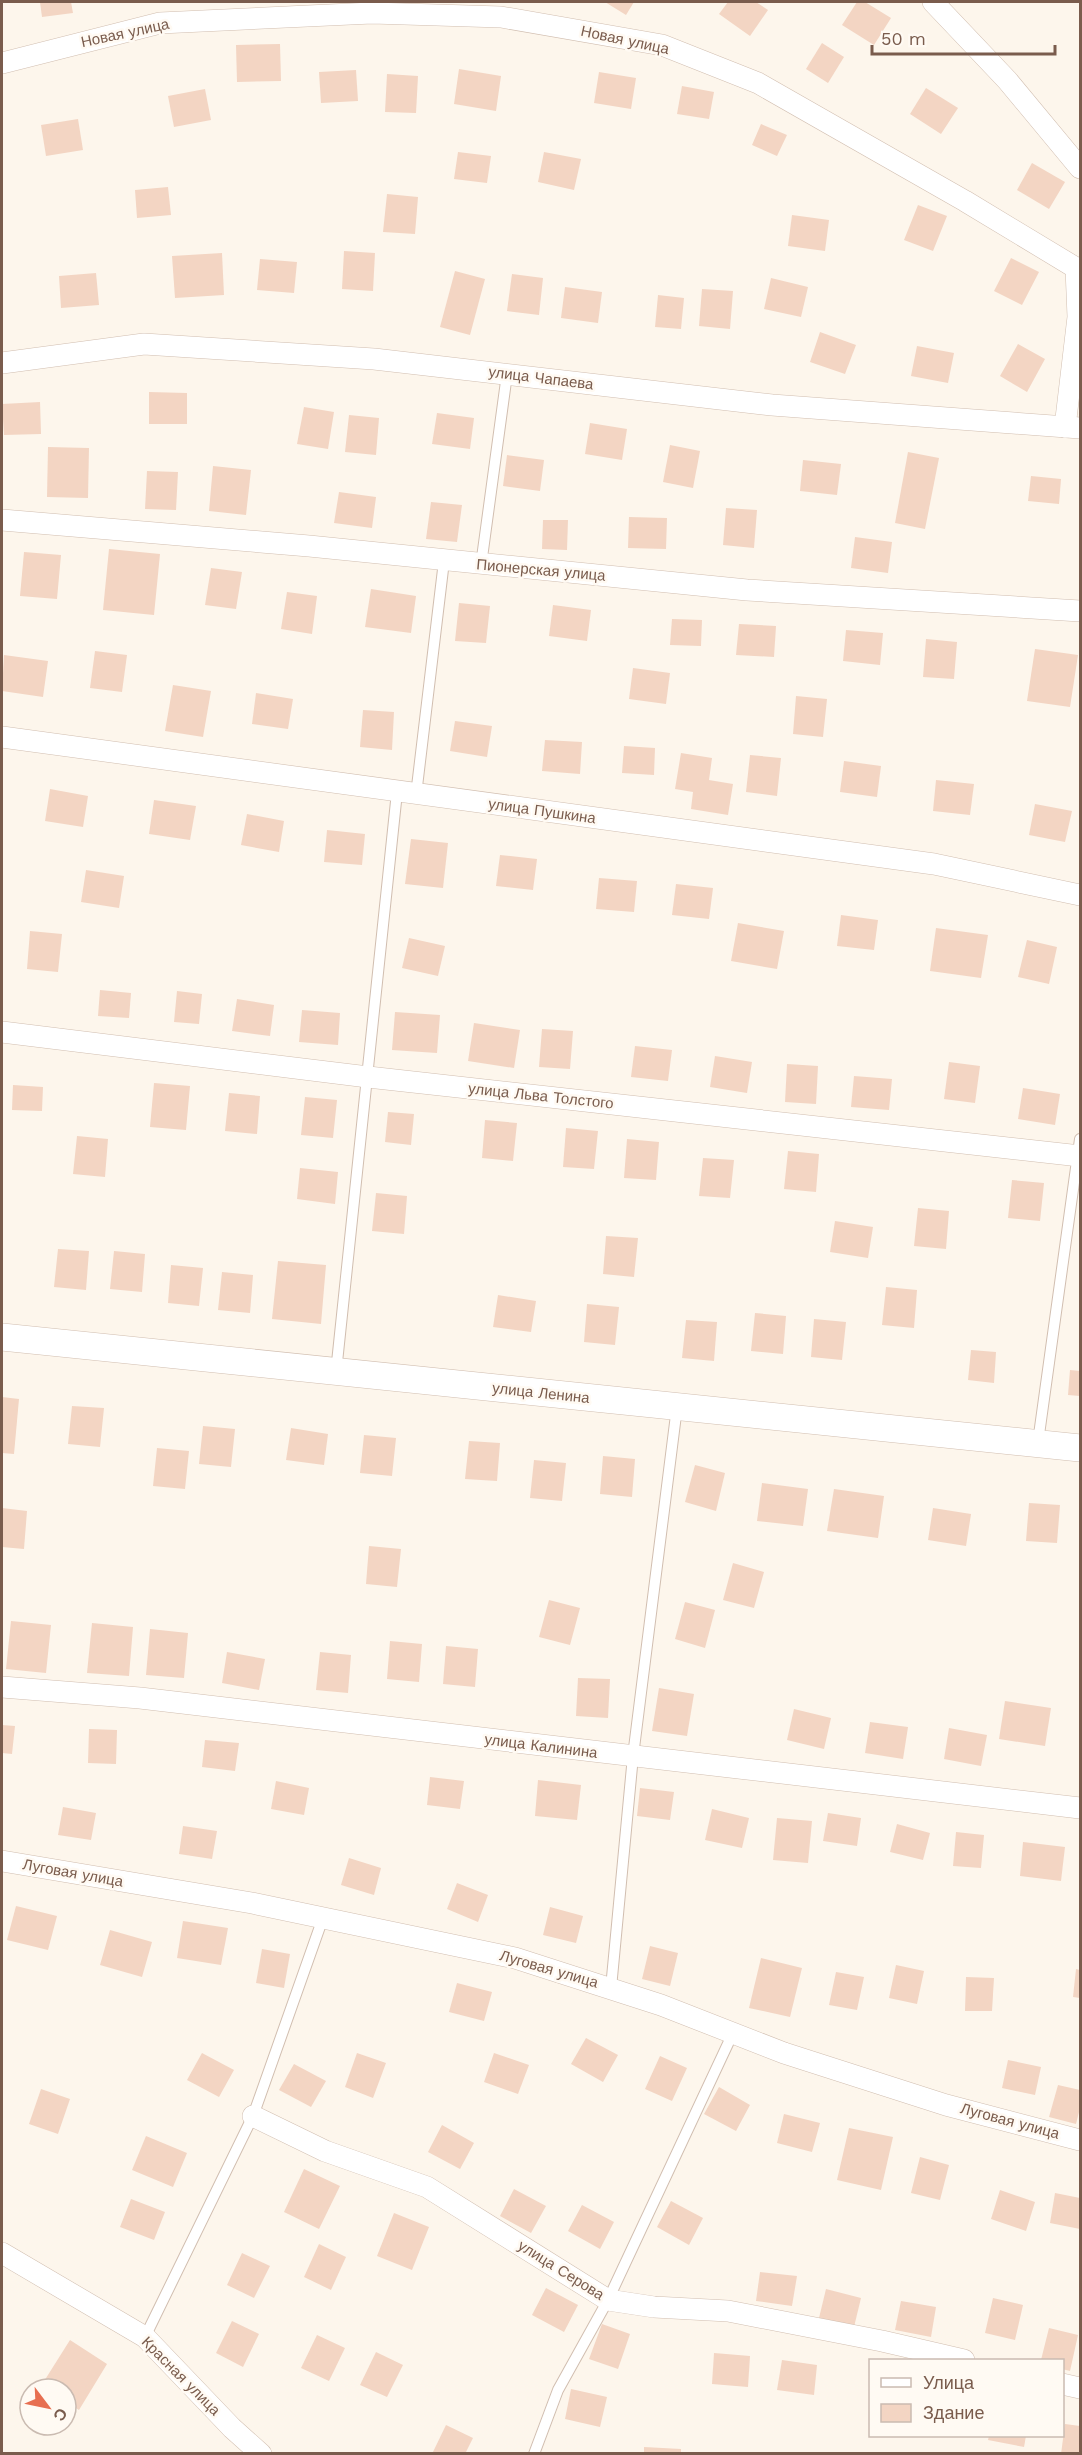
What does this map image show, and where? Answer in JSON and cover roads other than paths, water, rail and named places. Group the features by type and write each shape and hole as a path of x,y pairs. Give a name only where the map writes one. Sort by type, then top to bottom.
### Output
{"street":[{"path":"933,2 1007,80 1080,168"},
{"name":"Новая улица","path":"2,63 160,22 372,13 501,17 662,45 758,83 965,201 1078,262 1073,428"},
{"name":"улица Чапаева","path":"2,363 144,344 374,359 772,405 1073,428"},
{"name":"Пионерская улица","path":"2,520 309,546 747,590 1080,611"},
{"name":"улица Пушкина","path":"2,737 934,864 1080,895"},
{"name":"улица Льва Толстого","path":"2,1032 368,1077 1080,1151"},
{"name":"улица Ленина","path":"2,1337 1080,1448"},
{"name":"улица Калинина","path":"2,1687 140,1698 1080,1808"},
{"name":"Луговая улица","path":"2,1861 252,1903 515,1958 611,1988 783,2054 946,2105 1080,2140"},
{"name":"улица Серова","path":"252,2116 325,2151 427,2187 608,2300 654,2307 728,2311 882,2341 956,2359"},
{"name":"Красная улица","path":"2,2253 145,2337 232,2428 261,2454"},
{"path":"1064,2384 1080,2388"}],"lane":[{"path":"481,565 507,374"},
{"path":"336,1372 368,1077 406,793 444,561"},
{"path":"1038,1444 1080,1151"},
{"path":"611,1988 633,1756 678,1407"},
{"path":"145,2337 252,2116 323,1918"},
{"path":"534,2454 558,2390 608,2300 734,2034"}]}
